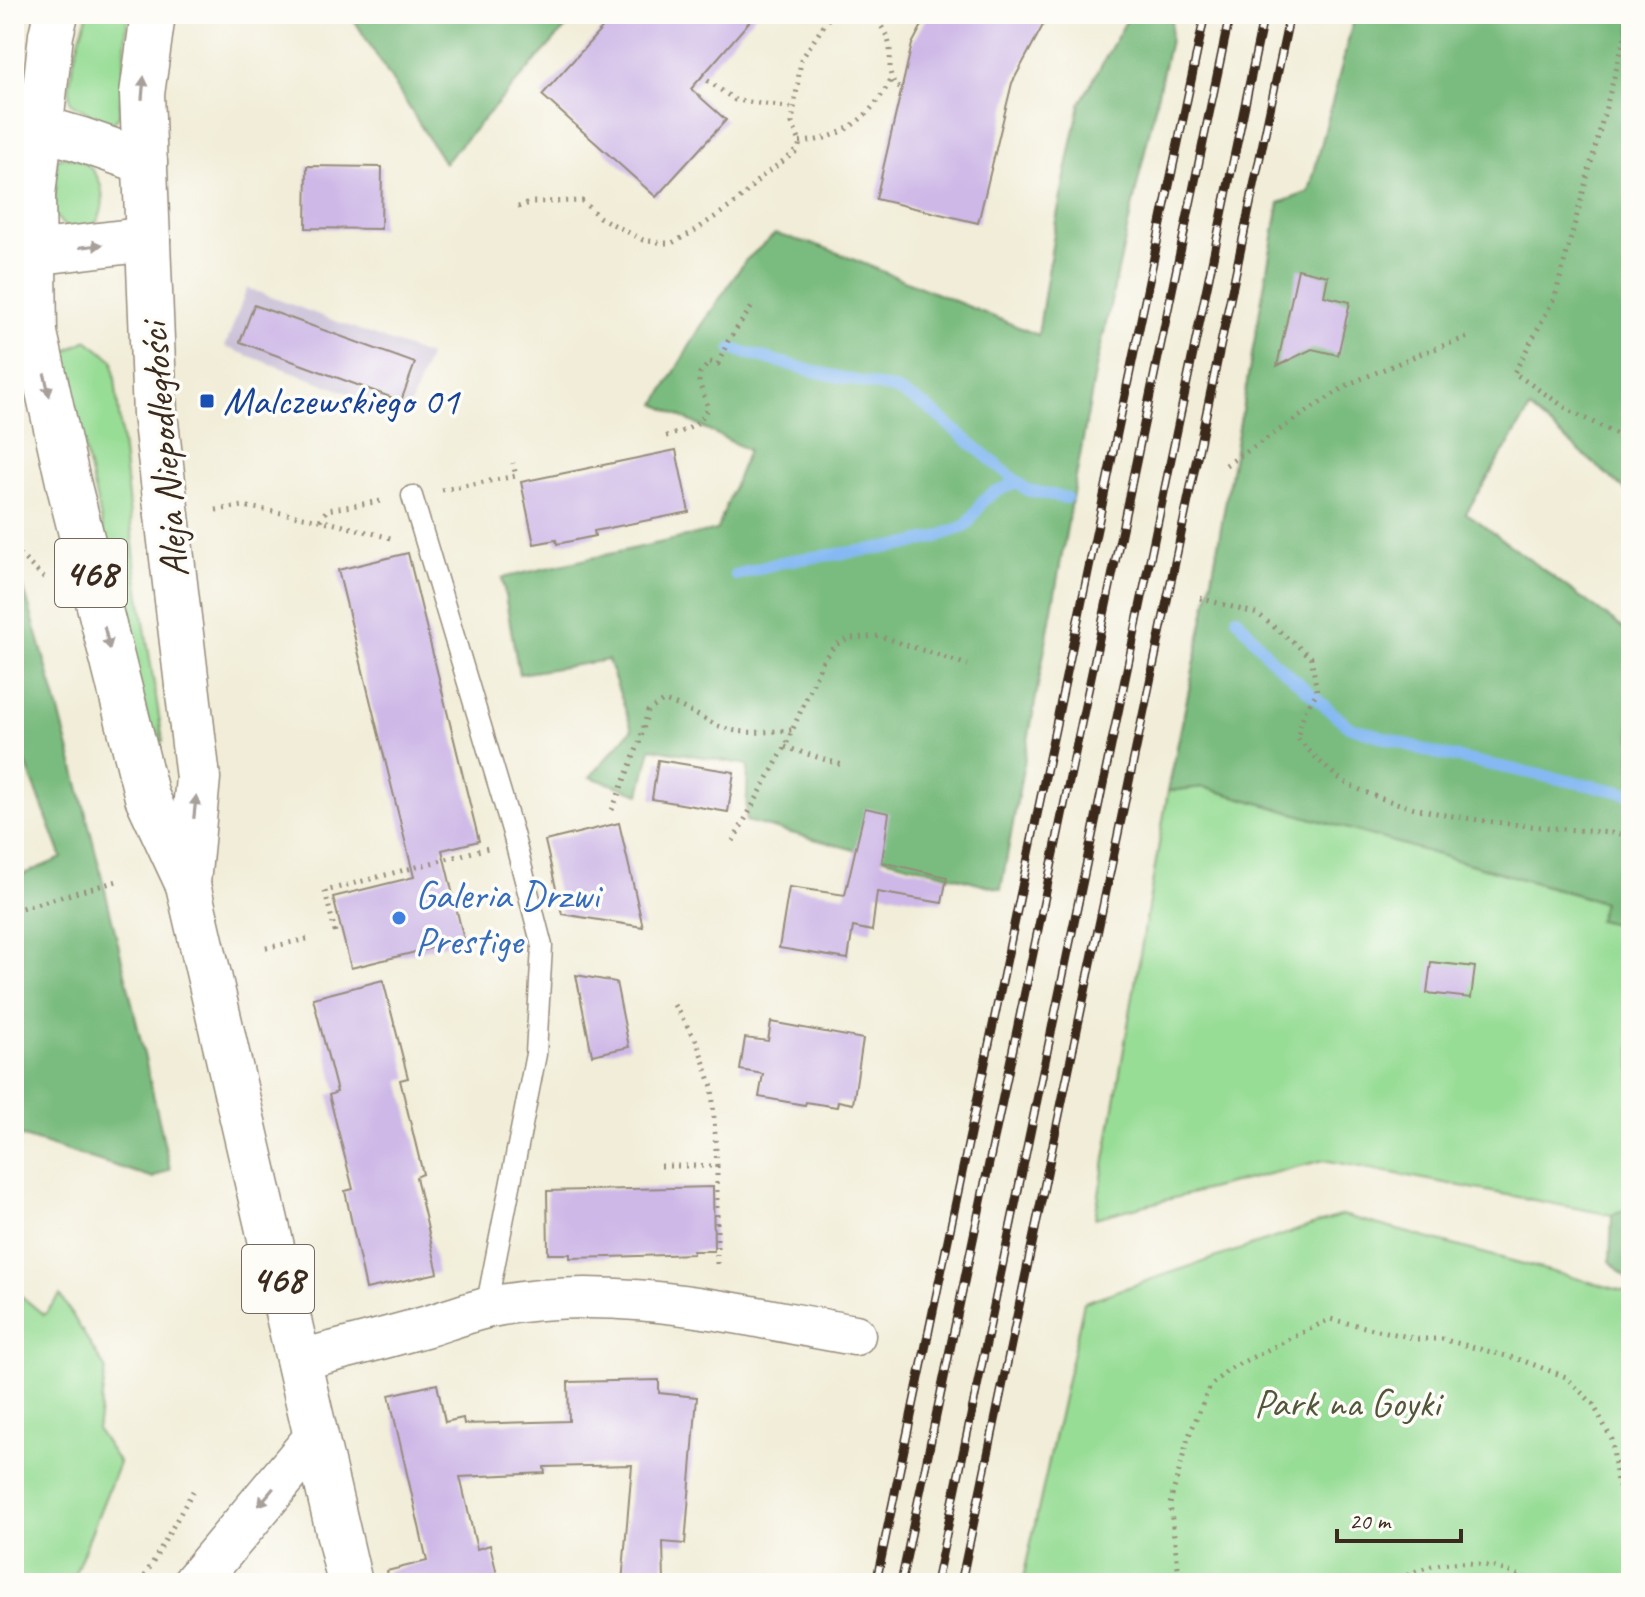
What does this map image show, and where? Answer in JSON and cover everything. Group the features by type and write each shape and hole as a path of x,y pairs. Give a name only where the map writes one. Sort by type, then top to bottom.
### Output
{"main road":[{"name":"Aleja Niepodległości","path":"153,14 142,94 155,414 198,778 188,885"},
{"name":"Aleja Niepodległości","path":"54,24 27,124 33,195 24,252 35,333 69,486 147,797 188,885 350,1583"},
{"path":"14,69 54,24"},
{"path":"27,124 145,162"},
{"path":"24,252 148,239"},
{"path":"195,1583 316,1438"}],"street":[{"path":"298,1360 353,1348 486,1308 560,1299 611,1297 658,1300 855,1335"}],"lane":[{"path":"412,496 515,841 542,946 536,1054 486,1308"}],"path":[{"path":"518,207 533,202 582,201 599,217 643,240 672,243 737,202 760,178 798,150 800,142 792,123 801,60 825,17 839,14"},
{"path":"872,14 884,30 890,46 888,66 891,79 902,88"},
{"path":"1631,14 1555,297 1514,373 1572,412 1631,441"},
{"path":"701,76 735,100 794,108"},
{"path":"800,142 814,142 843,131 874,109 891,79"},
{"path":"666,436 703,420 708,408 699,382 700,373 710,362 718,364 728,341 753,305"},
{"path":"1226,465 1349,384 1471,336"},
{"path":"440,490 516,476 513,463"},
{"path":"216,510 243,506 320,520 428,547"},
{"path":"14,539 20,555 44,578"},
{"path":"1200,598 1258,614 1283,631 1311,657 1317,692 1304,713 1297,738 1320,762 1356,789 1432,813 1631,835"},
{"path":"733,841 785,747 823,660 835,645 850,638 879,636 968,665"},
{"path":"612,810 640,741 648,711 663,701 739,732 793,730"},
{"path":"785,747 842,765"},
{"path":"335,932 325,891 515,841"},
{"path":"14,910 121,880"},
{"path":"266,948 307,939"},
{"path":"674,1005 697,1042 712,1087 717,1166 717,1274"},
{"path":"661,1166 717,1166"},
{"path":"1180,1583 1170,1504 1188,1438 1210,1386 1229,1369 1330,1319 1417,1339 1442,1339 1521,1360 1566,1377 1593,1404 1612,1440 1617,1482 1631,1514"},
{"path":"141,1583 193,1491"},
{"path":"1394,1583 1410,1572 1452,1561 1489,1565 1536,1583"},
{"path":"1615,1583 1631,1563"},
{"path":"14,1570 28,1583"}],"shaded area":[{"path":"247,288 429,356 407,415 225,347"}],"green space":[{"path":"88,14 128,14 119,116 112,125 71,103 69,95 71,73"},
{"path":"364,14 578,14 444,163 353,18"},
{"path":"1130,14 1172,14 1170,40 1096,368 1001,889 746,821 748,765 651,748 640,794 590,777 632,729 608,660 519,674 502,578 717,530 748,450 656,404 700,328 745,261 775,234 823,247 1038,335 1056,221 1080,103"},
{"path":"1355,14 1631,14 1631,495 1530,409 1466,513 1631,634 1631,928 1598,920 1603,902 1203,787 1168,791 1212,578 1279,203 1309,192"},
{"path":"65,156 90,167 100,183 102,210 94,225 66,228 54,215 57,159"},
{"path":"87,340 113,360 136,571 163,741 153,743 72,395 65,352"},
{"path":"14,556 98,861 170,1169 153,1178 14,1134 14,878 62,858 14,732"},
{"path":"1203,787 1604,903 1599,920 1631,928 1631,1129 1628,1141 1631,1142 1631,1209 1612,1215 1324,1160 1095,1218 1168,791"},
{"path":"1631,1209 1631,1283 1610,1261 1612,1215"},
{"name":"Park na Goyki","path":"1342,1215 1631,1293 1631,1583 1022,1583 1084,1302"},
{"path":"14,1290 44,1315 60,1295 106,1370 97,1430 119,1463 71,1583 14,1583"}],"building":[{"path":"615,14 756,14 691,89 726,120 656,197 542,95"},
{"path":"928,14 1049,14 1012,83 978,223 876,199 912,44"},
{"path":"307,166 382,167 381,229 306,228"},
{"path":"1298,269 1328,276 1324,296 1350,302 1338,355 1312,349 1277,366"},
{"path":"254,305 415,363 401,401 240,342"},
{"path":"676,450 689,512 594,531 595,536 557,544 556,540 534,544 521,482"},
{"path":"408,553 479,841 442,850 464,940 351,968 333,897 414,877 338,570"},
{"path":"658,760 734,772 728,812 652,799"},
{"path":"865,808 889,813 882,862 947,877 942,903 877,892 872,931 853,927 848,959 779,948 789,887 845,895"},
{"path":"619,823 643,927 562,914 545,841"},
{"path":"1431,962 1475,967 1471,998 1427,993"},
{"path":"576,975 616,982 629,1047 592,1055"},
{"path":"383,980 408,1078 400,1080 423,1174 416,1177 438,1273 366,1289 345,1191 353,1189 329,1095 337,1092 313,998"},
{"path":"771,1022 863,1039 853,1104 838,1101 837,1107 806,1102 805,1105 759,1097 763,1074 740,1070 745,1038 768,1041"},
{"path":"713,1187 714,1251 570,1258 570,1254 548,1254 547,1191"},
{"path":"659,1380 659,1393 697,1397 685,1544 663,1542 664,1583 622,1583 632,1465 544,1467 545,1473 460,1477 477,1549 490,1545 499,1583 389,1583 387,1571 427,1561 389,1395 437,1384 445,1422 463,1418 464,1424 569,1421 568,1382"}],"waterway":[{"path":"732,349 896,390 926,406 1027,490 1066,498"},
{"path":"736,575 786,561 905,545 937,537 967,525 983,501 994,492 1017,483"},
{"path":"1237,618 1271,659 1348,726 1434,753 1631,794"}],"railway":[{"path":"876,1583 1205,14"},
{"path":"901,1583 1230,14"},
{"path":"936,1583 1264,14"},
{"path":"961,1583 1290,14"}],"place":[{"name":"Malczewskiego 01","path":"207,401"},
{"name":"Galeria Drzwi Prestige","path":"399,918"}]}
